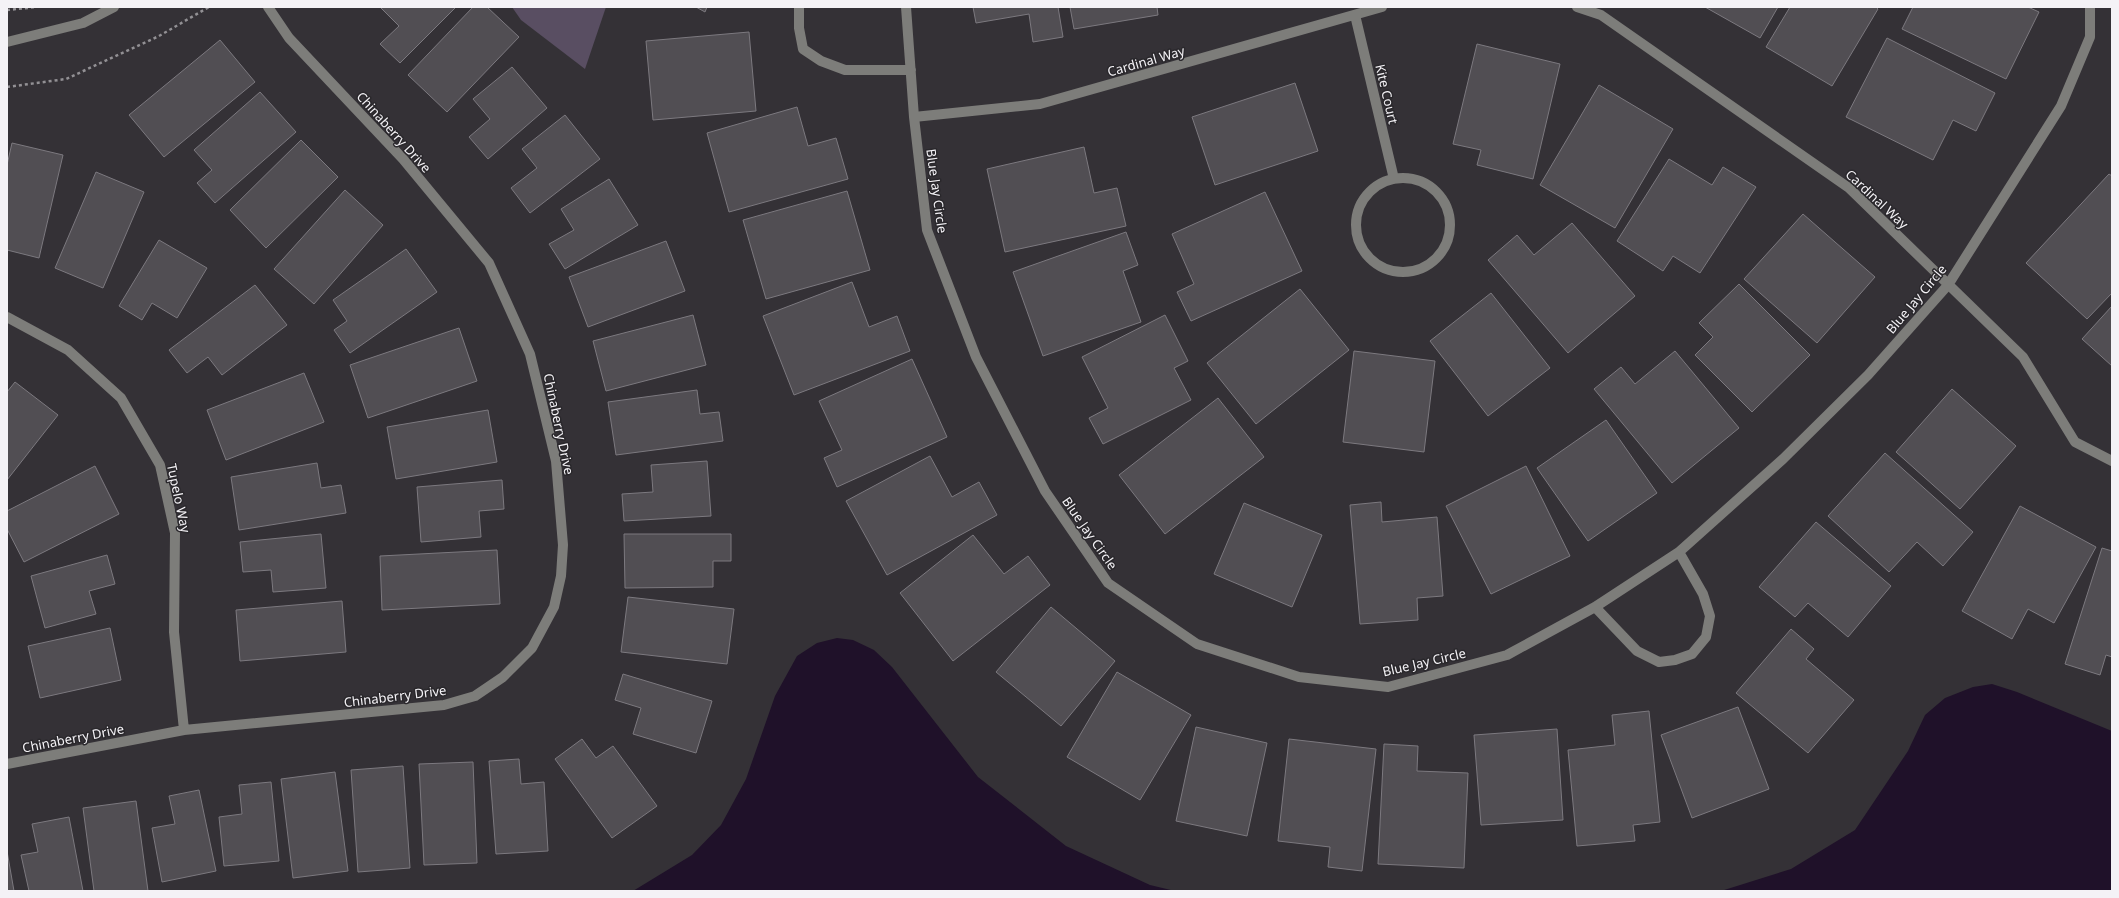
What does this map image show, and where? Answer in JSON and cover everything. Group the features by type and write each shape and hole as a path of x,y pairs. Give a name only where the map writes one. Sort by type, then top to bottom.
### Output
{"street":[{"path":"7,42 84,23 114,7"},
{"name":"Chinaberry Drive","path":"7,764 184,730 444,705 475,696 503,677 532,648 554,607 561,576 563,545 556,461 530,354 489,263 403,159 289,38 268,7"},
{"path":"799,7 798,28 804,49 821,61 845,70 911,70"},
{"name":"Blue Jay Circle","path":"906,7 914,117 928,230 976,357 1045,491 1108,583 1197,644 1299,677 1388,687 1507,655 1595,607 1679,552 1783,459 1862,381 1948,284 2061,106 2090,37 2090,7"},
{"name":"Cardinal Way","path":"914,117 1040,104 1382,7"},
{"name":"Cardinal Way","path":"1577,7 1601,15 1849,188 2023,357 2075,442 2112,461"},
{"name":"Kite Court","path":"1355,15 1394,179"},
{"path":"1394,179 1412,179 1429,186 1442,199 1449,216 1449,234 1442,251 1429,264 1412,271 1393,272 1376,264 1364,251 1356,234 1357,216 1363,199 1376,186 1394,179"},
{"name":"Tupelo Way","path":"7,317 68,350 121,398 160,465 175,533 174,632 184,730"},
{"path":"1595,607 1637,651 1659,662 1675,660 1692,654 1706,638 1710,616 1702,594 1679,552"}],"path":[{"path":"7,10 37,7"},
{"path":"7,87 66,79 160,36 209,7"}],"shaded area":[{"path":"512,7 606,7 585,69 521,20"},
{"path":"837,638 853,640 874,650 892,667 978,777 1066,846 1150,885 1175,891 633,891 692,855 721,825 746,779 775,696 797,656 817,643"},
{"path":"1992,684 2017,692 2112,731 2112,891 1721,891 1791,869 1855,830 1908,751 1925,715 1945,698 1973,687"}],"building":[{"path":"380,7 456,7 400,63 380,44 399,26"},
{"path":"473,7 487,7 519,37 447,112 408,75"},
{"path":"696,7 707,7 705,12"},
{"path":"973,7 1058,7 1063,37 1033,42 1029,14 976,23"},
{"path":"1070,7 1157,7 1158,15 1074,29"},
{"path":"1705,7 1778,7 1760,38"},
{"path":"1790,7 1876,7 1878,9 1832,86 1766,47"},
{"path":"1913,7 2028,7 2039,12 2006,79 1902,29"},
{"path":"749,32 756,111 653,120 646,41"},
{"path":"1887,38 1995,93 1976,131 1953,120 1933,160 1846,117"},
{"path":"220,40 255,82 164,157 129,115"},
{"path":"1477,44 1560,64 1533,179 1477,165 1481,150 1453,144"},
{"path":"512,67 547,108 488,159 469,137 490,119 473,99"},
{"path":"1295,83 1318,151 1215,185 1192,117"},
{"path":"1599,85 1673,129 1615,228 1540,185"},
{"path":"260,92 296,132 215,203 197,183 212,170 194,150"},
{"path":"797,107 808,146 836,138 848,179 729,212 707,133"},
{"path":"565,115 600,159 530,213 511,188 537,168 522,149"},
{"path":"301,140 338,177 266,248 230,210"},
{"path":"12,143 63,155 39,258 7,250 7,165"},
{"path":"1084,147 1094,193 1117,188 1126,226 1005,252 987,169"},
{"path":"1669,159 1712,185 1723,167 1756,187 1700,273 1673,256 1663,271 1617,241"},
{"path":"96,172 144,192 103,288 55,268"},
{"path":"2109,174 2112,176 2112,293 2087,319 2026,263"},
{"path":"609,179 638,225 565,269 549,244 574,230 561,209"},
{"path":"345,190 383,225 314,304 274,269"},
{"path":"847,191 870,270 766,299 743,220"},
{"path":"1265,192 1302,271 1191,321 1177,292 1194,284 1172,234"},
{"path":"1803,214 1875,277 1817,343 1744,279"},
{"path":"1572,223 1635,296 1568,353 1488,260 1517,235 1534,255"},
{"path":"1126,232 1138,265 1123,271 1141,322 1043,356 1013,272"},
{"path":"159,240 207,268 177,318 152,303 142,320 119,306"},
{"path":"666,241 685,291 588,327 569,277"},
{"path":"406,249 437,292 350,353 334,330 347,321 333,300"},
{"path":"852,282 869,327 897,316 910,351 794,395 763,316"},
{"path":"1739,284 1810,355 1752,412 1695,355 1713,337 1699,323"},
{"path":"255,285 287,325 222,375 208,357 187,373 169,350"},
{"path":"1300,289 1349,350 1256,424 1207,363"},
{"path":"1491,293 1550,368 1488,416 1430,341"},
{"path":"2112,306 2112,366 2082,339"},
{"path":"693,315 706,365 606,391 593,341"},
{"path":"1165,315 1188,361 1174,368 1191,400 1103,444 1089,418 1108,408 1082,357"},
{"path":"459,328 477,381 368,418 350,365"},
{"path":"1354,351 1435,361 1424,452 1343,442"},
{"path":"1675,351 1739,428 1672,483 1594,389 1621,367 1635,384"},
{"path":"912,359 947,437 837,487 824,458 842,450 819,401"},
{"path":"304,373 324,422 226,460 207,410"},
{"path":"15,382 58,415 7,480 7,392"},
{"path":"1952,389 2016,446 1960,509 1896,452"},
{"path":"697,390 700,414 719,412 723,441 616,455 608,402"},
{"path":"1218,398 1264,457 1165,534 1119,475"},
{"path":"488,410 497,462 396,479 387,427"},
{"path":"1606,420 1657,493 1588,541 1537,468"},
{"path":"1885,453 1973,532 1943,566 1917,542 1889,572 1828,516"},
{"path":"930,456 952,497 979,482 997,515 887,575 846,501"},
{"path":"707,461 711,516 624,521 622,494 653,492 651,465"},
{"path":"317,463 321,488 341,485 346,513 239,530 231,477"},
{"path":"95,466 119,514 24,562 7,529 7,511"},
{"path":"1526,466 1570,556 1491,594 1446,506"},
{"path":"502,480 504,509 479,511 481,537 421,542 417,487"},
{"path":"1381,502 1382,522 1437,517 1443,596 1417,598 1418,620 1360,624 1350,505"},
{"path":"1244,503 1322,535 1292,607 1214,574"},
{"path":"2020,506 2096,547 2054,623 2028,609 2012,639 1962,611"},
{"path":"1816,522 1891,586 1848,637 1808,603 1795,617 1759,587"},
{"path":"321,534 326,588 273,592 271,570 243,572 240,542"},
{"path":"624,534 731,534 731,561 713,561 713,587 625,588"},
{"path":"973,535 1004,574 1028,556 1050,585 953,661 900,593"},
{"path":"2102,548 2112,551 2112,657 2106,655 2100,675 2065,664"},
{"path":"497,550 500,604 382,610 380,556"},
{"path":"107,555 115,584 89,591 96,614 45,628 31,576"},
{"path":"628,597 734,609 727,664 621,652"},
{"path":"342,601 346,652 240,661 236,610"},
{"path":"1051,607 1115,661 1061,726 996,672"},
{"path":"110,628 121,680 40,698 28,646"},
{"path":"1791,629 1814,649 1806,659 1854,700 1808,753 1736,693"},
{"path":"1117,672 1191,715 1140,800 1067,757"},
{"path":"623,674 712,701 696,753 633,734 641,708 615,700"},
{"path":"1738,707 1769,789 1692,818 1661,735"},
{"path":"1649,711 1660,822 1633,825 1635,841 1577,846 1568,750 1615,745 1612,715"},
{"path":"1196,727 1267,743 1247,836 1176,821"},
{"path":"1557,729 1563,820 1481,825 1474,735"},
{"path":"582,739 596,758 613,746 657,806 612,838 555,759"},
{"path":"1289,739 1376,749 1362,871 1328,867 1330,847 1278,841"},
{"path":"1384,744 1418,746 1417,771 1468,773 1464,868 1378,864"},
{"path":"519,759 521,784 544,782 548,851 496,854 489,761"},
{"path":"473,762 477,863 424,865 419,764"},
{"path":"403,766 410,868 358,872 351,770"},
{"path":"335,772 348,871 293,878 281,779"},
{"path":"271,782 279,861 224,866 219,817 242,814 239,785"},
{"path":"199,790 216,871 162,882 152,828 175,824 169,796"},
{"path":"136,801 148,891 94,891 83,808"},
{"path":"69,817 83,891 29,891 21,855 38,852 32,824"},
{"path":"7,851 14,891 7,891"}]}
